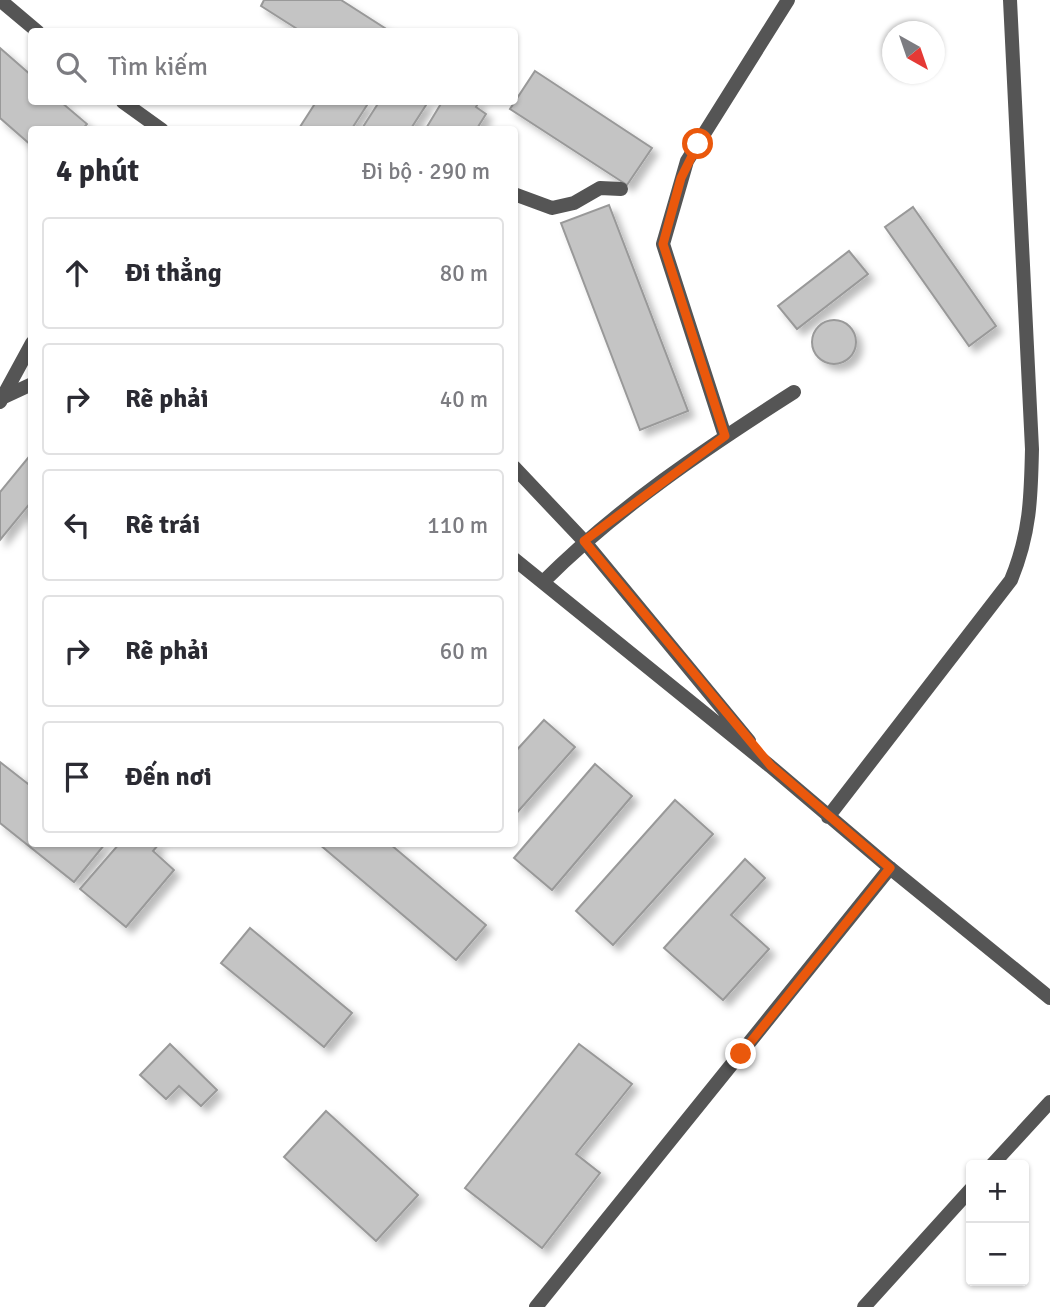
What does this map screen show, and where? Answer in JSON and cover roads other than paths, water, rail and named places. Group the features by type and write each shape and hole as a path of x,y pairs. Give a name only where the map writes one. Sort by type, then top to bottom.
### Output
{"street":[{"path":"725,436 663,244 687,161 788,0"},
{"path":"828,817 1011,580 1031,514 1032,449 1010,0"},
{"path":"0,1 33,28"},
{"path":"127,105 156,126"},
{"path":"136,126 140,115"},
{"path":"518,195 552,208 574,203 600,188 621,189"},
{"path":"2,399 28,351"},
{"path":"2,399 28,386"},
{"path":"543,582 584,541 725,436 794,392"},
{"path":"518,471 584,541 771,766"},
{"path":"518,562 771,766 828,817 1050,998"},
{"path":"536,1307 890,868"},
{"path":"997,1160 1050,1102"},
{"path":"864,1307 966,1195"}]}
